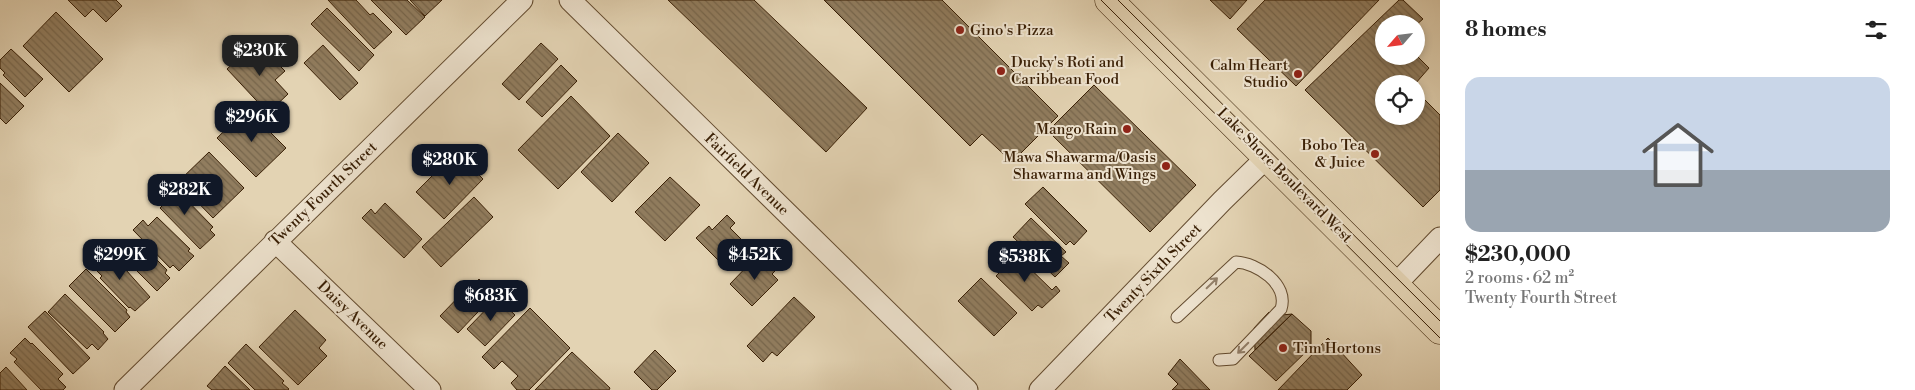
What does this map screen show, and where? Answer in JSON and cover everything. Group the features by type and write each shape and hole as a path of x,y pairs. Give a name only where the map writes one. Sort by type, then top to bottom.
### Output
{"main road":[{"name":"Lake Shore Boulevard West","path":"1109,0 1440,330"}],"street":[{"name":"Twenty Fourth Street","path":"125,390 522,0"},
{"name":"Fairfield Avenue","path":"570,0 967,390"},
{"name":"Twenty Sixth Street","path":"1040,390 1222,201 1267,157"},
{"path":"1395,285 1440,238"},
{"name":"Daisy Avenue","path":"275,241 430,390"}],"lane":[{"path":"1177,317 1236,262 1246,262 1270,277 1280,289 1284,300 1281,309 1233,359 1219,360"}],"building":[{"path":"68,0 116,0 122,6 106,22 93,9 85,17"},
{"path":"328,0 356,0 370,15 373,13 392,32 374,49"},
{"path":"371,0 407,0 425,17 406,35"},
{"path":"410,0 442,0 425,16"},
{"path":"668,0 754,0 867,108 826,152"},
{"path":"824,0 942,0 1058,116 1012,162 982,134 970,146"},
{"path":"1210,0 1247,0 1230,19"},
{"path":"1265,0 1379,0 1296,86 1237,29"},
{"path":"1399,0 1403,0 1419,15 1383,15"},
{"path":"327,8 374,55 359,71 311,24"},
{"path":"56,12 103,59 69,92 23,46"},
{"path":"1375,23 1375,65 1425,64 1429,68 1423,75 1375,75 1375,125 1425,125 1425,100 1440,115 1440,190 1423,207 1305,90"},
{"path":"256,42 285,71 275,80 288,94 268,113 227,69"},
{"path":"541,43 558,59 519,100 502,84"},
{"path":"323,45 358,83 340,100 304,63"},
{"path":"11,49 43,79 25,97 3,75 5,73 0,68 0,60"},
{"path":"561,65 577,81 542,117 526,102"},
{"path":"0,83 24,106 6,124 0,118"},
{"path":"1094,85 1196,185 1150,232 1048,131"},
{"path":"571,96 610,136 558,189 518,150"},
{"path":"247,109 286,148 256,177 217,138"},
{"path":"618,133 649,163 612,202 581,172"},
{"path":"209,152 244,188 213,218 178,182"},
{"path":"456,152 483,179 444,219 416,192"},
{"path":"670,177 700,205 665,241 635,212"},
{"path":"167,183 175,192 177,190 213,227 210,230 215,235 200,249 160,208 162,206 153,197"},
{"path":"1043,187 1087,231 1074,245 1070,241 1066,245 1025,204"},
{"path":"474,197 493,217 441,267 422,247"},
{"path":"385,203 422,239 404,258 362,218 371,209 375,214"},
{"path":"727,215 735,223 730,228 746,244 724,266 696,238 709,226 712,230"},
{"path":"157,217 190,249 188,251 194,256 179,271 173,265 170,268 133,230 143,220 148,226"},
{"path":"1031,218 1066,252 1061,256 1069,263 1055,277 1013,237"},
{"path":"136,239 167,270 165,273 170,278 157,291 117,249 125,240 130,245"},
{"path":"105,250 118,261 150,297 135,311 129,308 100,278 102,276 91,265"},
{"path":"758,255 775,271 772,274 778,280 752,306 730,284"},
{"path":"1016,255 1052,290 1056,286 1060,291 1042,308 1038,305 1032,311 996,276 1001,271 993,263 1001,256 1009,263"},
{"path":"86,269 127,310 126,312 130,317 115,332 69,286"},
{"path":"981,278 1017,313 994,336 958,301"},
{"path":"479,279 494,295 458,333 440,316 473,282 475,283"},
{"path":"65,294 104,332 108,339 98,350 92,344 87,349 48,312"},
{"path":"794,297 815,317 777,356 772,352 763,362 747,346"},
{"path":"497,298 515,315 485,346 467,329"},
{"path":"530,308 570,348 529,390 517,390 511,383 518,376 502,361 494,369 482,357"},
{"path":"295,310 326,340 319,348 327,356 298,385 259,347"},
{"path":"45,311 90,358 73,374 28,327"},
{"path":"1269,312 1272,316 1292,314 1255,350 1254,328"},
{"name":"Tim Hortons","path":"1292,314 1311,331 1311,347 1276,381 1249,356"},
{"path":"25,338 63,374 58,379 66,387 63,390 41,390 14,362 17,359 10,353"},
{"path":"1328,338 1362,375 1347,390 1278,390"},
{"path":"246,344 284,381 282,383 288,390 255,390 228,363"},
{"path":"655,350 676,371 657,390 652,390 634,372"},
{"path":"572,352 610,388 609,390 535,390"},
{"path":"1180,359 1210,390 1172,390 1178,384 1168,374"},
{"path":"225,366 250,390 212,390 207,386"},
{"path":"6,367 27,390 0,390 0,373"}],"tram line":[{"path":"1101,0 1440,338"},
{"path":"1118,0 1440,321"}],"place":[{"name":"Gino's Pizza","path":"960,30"},
{"name":"Ducky's Roti and Caribbean Food","path":"1001,71"},
{"name":"Calm Heart Studio","path":"1298,74"},
{"name":"Mango Rain","path":"1127,129"},
{"name":"Bobo Tea & Juice","path":"1375,154"},
{"name":"Mawa Shawarma/Oasis Shawarma and Wings","path":"1166,166"},
{"name":"Tim Hortons","path":"1283,348"}]}
